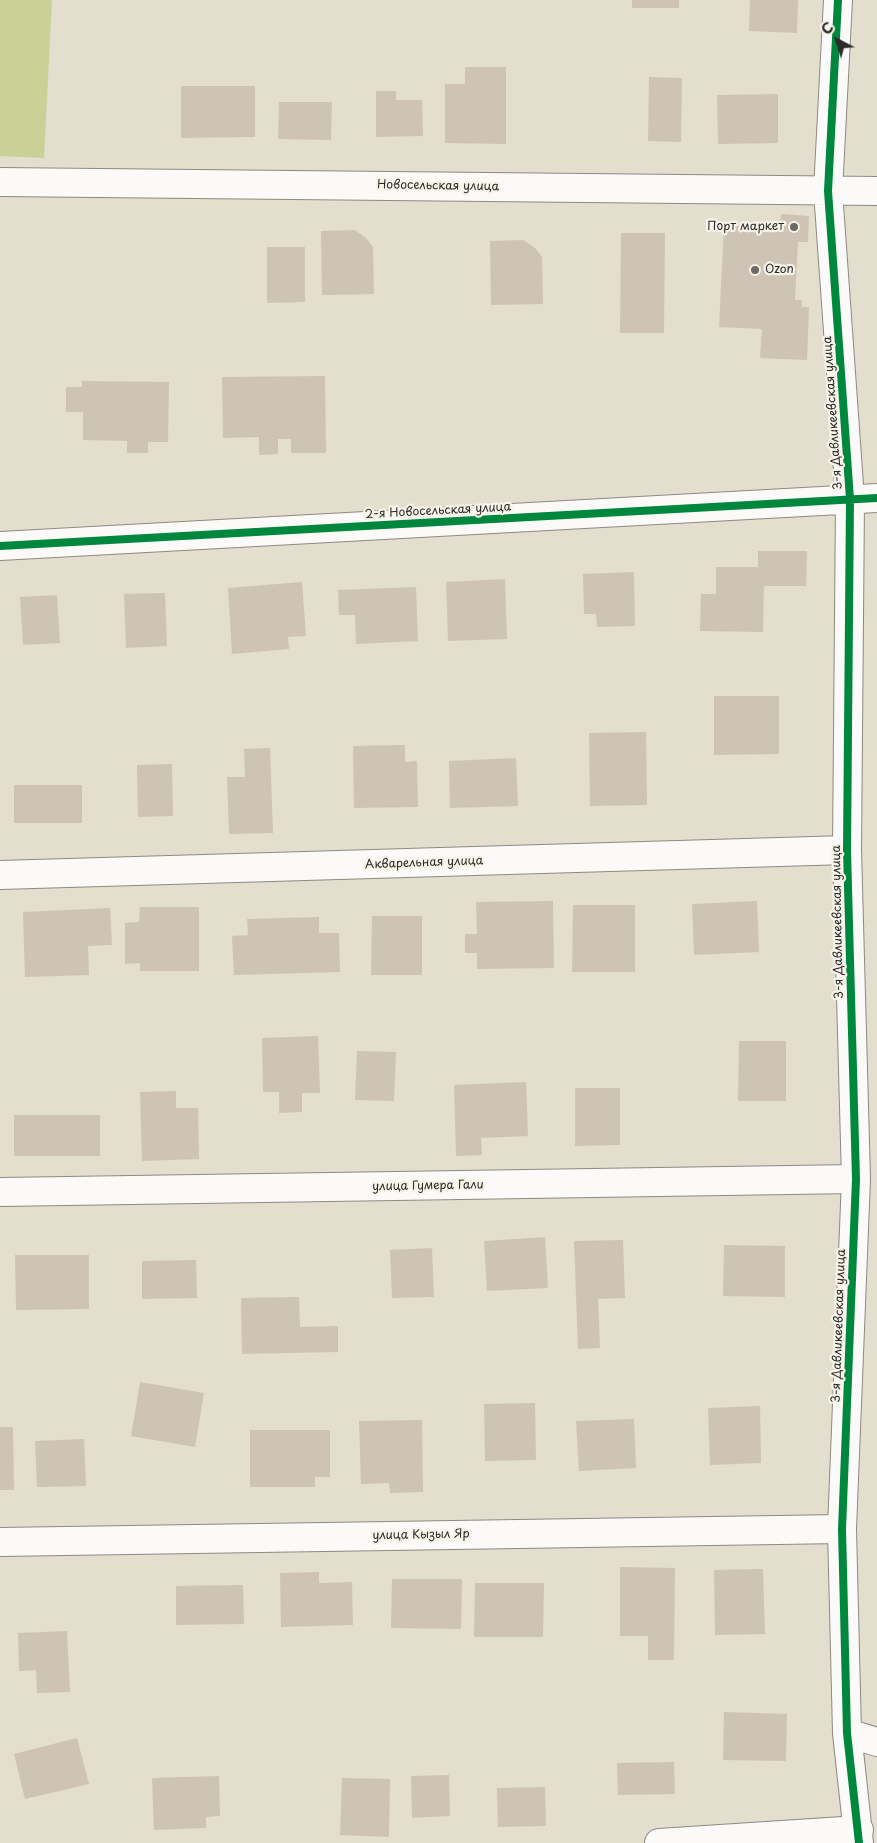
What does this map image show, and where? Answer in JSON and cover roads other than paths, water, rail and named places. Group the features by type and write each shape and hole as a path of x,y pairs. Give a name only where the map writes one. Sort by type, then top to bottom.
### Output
{"street":[{"name":"3-я Давликеевская улица","path":"838,0 828,191 850,499 847,850 856,1179 842,1529 847,1733 859,1836"},
{"name":"Новосельская улица","path":"0,182 877,191"},
{"name":"2-я Новосельская улица","path":"0,546 877,498"},
{"name":"Акварельная улица","path":"0,875 847,850"},
{"name":"улица Гумера Гали","path":"0,1192 856,1179"},
{"name":"улица Кызыл Яр","path":"0,1542 842,1529"},
{"path":"847,1733 877,1742"},
{"path":"659,1843 859,1836"}],"place":[{"name":"Порт маркет","path":"794,227"},
{"name":"Ozon","path":"755,270"}]}
